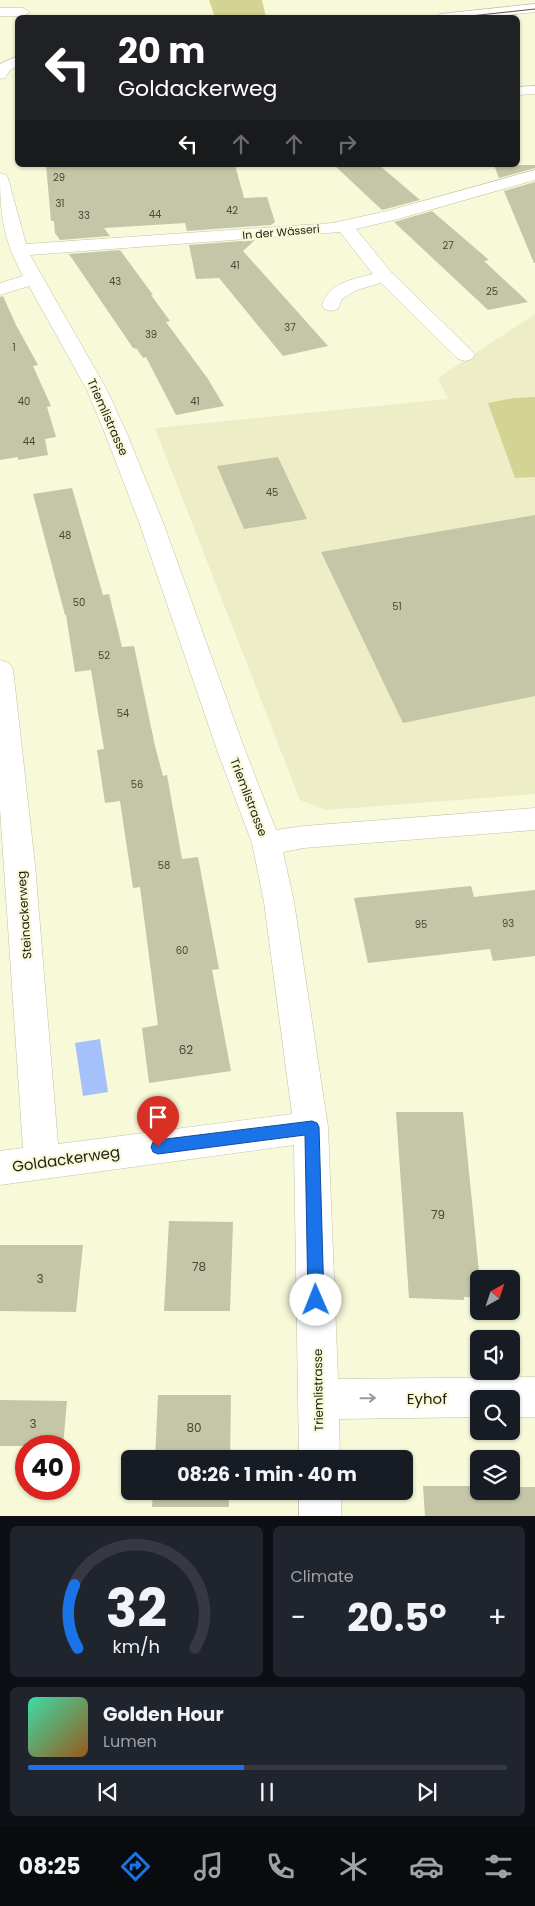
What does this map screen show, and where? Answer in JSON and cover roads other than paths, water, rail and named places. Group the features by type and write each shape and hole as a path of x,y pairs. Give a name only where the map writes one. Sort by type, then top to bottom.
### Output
{"street":[{"path":"0,12 22,15 30,0"},
{"path":"468,15 535,8"},
{"path":"0,75 5,67 15,62"},
{"path":"520,91 535,90"},
{"name":"In der Wässeri","path":"20,250 302,231 344,226 392,215 535,175"},
{"name":"Triemlistrasse","path":"0,178 20,250 97,390 118,436 152,525 231,750 267,843 279,902 312,1127 320,1450"},
{"path":"344,226 385,276 464,355"},
{"path":"332,305 334,296 350,286 385,276"},
{"path":"0,289 35,278"},
{"name":"Steinackerweg","path":"0,669 20,865 42,1162"},
{"path":"267,843 304,837 535,819"},
{"name":"Goldackerweg","path":"0,1168 312,1127"},
{"name":"Eyhof","path":"319,1399 535,1397"},
{"path":"320,1500 320,1516"}],"water":[{"path":"100,1039 108,1092 83,1096 75,1043"}],"tram line":[{"path":"480,15 535,9"}]}
